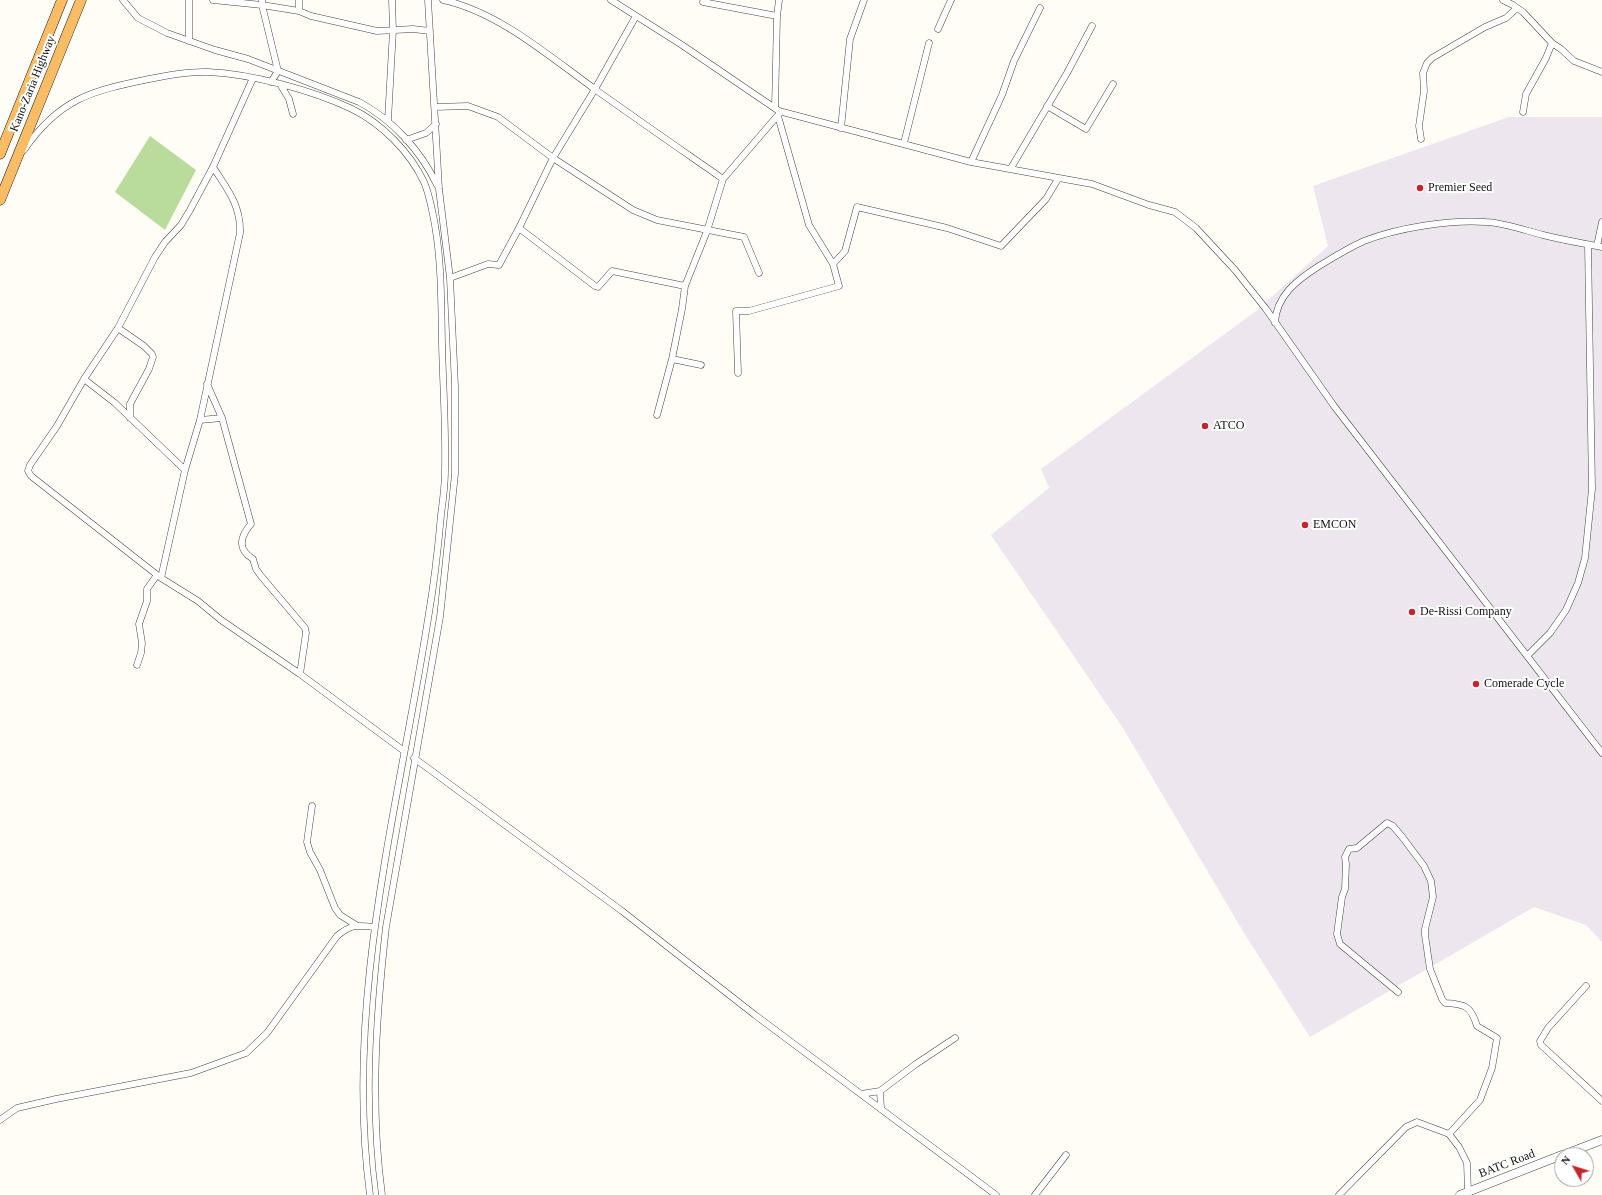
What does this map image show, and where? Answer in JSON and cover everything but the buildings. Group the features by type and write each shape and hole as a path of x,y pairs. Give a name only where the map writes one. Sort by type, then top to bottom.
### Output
{"highway":[{"name":"Kano-Zaria Highway","path":"0,154 62,0"},
{"name":"Kano-Zaria Highway","path":"0,200 81,0"}],"street":[{"path":"123,0 132,12 148,24 189,41 248,59 359,102 374,110 388,120 426,164 439,189"},
{"path":"189,0 189,41"},
{"path":"213,0 262,2 299,11 311,16 377,31 413,29 430,31"},
{"path":"299,0 299,11"},
{"path":"388,120 393,30 392,0"},
{"path":"382,1195 377,1139 375,1079 376,1025 386,927 414,758 440,617 455,474 455,386 450,278 439,189 428,0"},
{"path":"443,0 460,4 481,12 561,63 595,89 722,179"},
{"path":"611,0 620,3 636,16 778,111 904,143 971,162 1011,168 1058,179 1092,184 1149,205 1175,212 1205,237 1235,270 1266,309 1334,406 1528,655 1602,753"},
{"path":"738,373 736,311 749,310 839,286 833,264 808,225 778,111 777,16 779,0"},
{"path":"841,128 850,39 864,0"},
{"path":"938,29 951,0"},
{"path":"1503,0 1523,12 1552,43 1574,61 1602,72"},
{"path":"262,2 278,71 271,82"},
{"path":"703,2 777,16"},
{"path":"971,162 1002,95 1014,61 1040,8"},
{"path":"1421,138 1420,114 1424,91 1424,73 1427,63 1432,58 1485,27 1506,18 1517,8"},
{"path":"450,278 488,264 499,265 553,158 595,89 636,16"},
{"path":"1011,168 1068,73 1092,26"},
{"path":"904,143 929,43"},
{"path":"1523,112 1526,94 1546,58 1552,43"},
{"path":"15,162 39,129 55,114 78,99 107,88 164,76 197,71 230,74 280,84 353,109 390,137 408,157 424,182 429,196 439,250 445,421 445,474 438,546 428,618 375,927 366,1006 364,1061 365,1118 370,1195"},
{"path":"253,78 213,167 181,225 155,257 118,328 84,379 57,426 28,468 29,474 159,576 198,601 220,620 300,674 404,751"},
{"path":"280,84 289,99 293,114"},
{"path":"1047,106 1086,129 1112,84"},
{"path":"326,99 329,90"},
{"path":"435,107 468,106 498,117 553,158 633,210 656,220 744,237 760,272"},
{"path":"657,415 672,359 685,286 707,230 722,179 778,111"},
{"path":"406,140 426,133 436,124"},
{"path":"137,665 142,648 139,624 148,601 147,589 159,576 184,470 200,420 240,233 239,213 233,198 213,167"},
{"path":"833,264 845,251 857,207 947,228 1001,246 1046,199 1058,179"},
{"path":"1276,323 1276,312 1284,295 1294,285 1310,272 1340,253 1365,241 1391,233 1444,223 1488,222 1600,247 1602,222"},
{"path":"519,228 595,286 598,287 612,271 685,286"},
{"path":"1528,655 1550,633 1566,610 1578,583 1585,558 1592,489 1588,245"},
{"path":"118,328 144,346 152,354 152,362 149,369 130,404 130,418"},
{"path":"672,359 702,365"},
{"path":"84,379 115,403 184,470"},
{"path":"208,384 222,418 251,524 245,531 241,545 245,554 253,559 256,569 261,576 305,628 306,633 300,674"},
{"path":"200,420 222,418"},
{"path":"414,758 622,911 755,1015 996,1195"},
{"path":"312,806 307,837 310,852 320,870 335,908 340,915 356,925"},
{"path":"1398,992 1340,944 1337,934 1342,897 1345,889 1345,857 1349,849 1357,848 1387,823 1394,826 1424,866 1431,881 1433,897 1425,929 1425,935 1430,969 1442,999 1445,1003 1460,1004 1470,1009 1477,1026 1497,1038 1492,1068 1480,1100 1449,1134"},
{"path":"382,887 392,890"},
{"path":"0,1120 17,1108 56,1099 191,1074 246,1052 267,1033 337,936 346,928 356,925 375,927"},
{"path":"1586,986 1548,1028 1540,1041 1541,1045 1602,1101"},
{"path":"861,1094 880,1090 955,1038"},
{"path":"880,1090 881,1110"},
{"path":"1339,1195 1406,1127 1417,1122 1449,1134 1458,1147 1467,1163 1464,1194"},
{"name":"BATC Road","path":"1583,1147 1602,1140"},
{"path":"1035,1195 1066,1155"},
{"name":"BATC Road","path":"1464,1194 1554,1158"}],"shaded area":[{"path":"1509,117 1602,117 1602,942 1586,925 1534,907 1310,1037 1244,933 1123,728 991,535 1049,488 1041,469 1256,311 1328,246 1313,186"}],"green space":[{"path":"150,136 196,170 165,230 115,192"}],"place":[{"name":"Premier Seed","path":"1420,188"},
{"name":"ATCO","path":"1205,426"},
{"name":"EMCON","path":"1305,525"},
{"name":"De-Rissi Company","path":"1412,612"},
{"name":"Comerade Cycle","path":"1476,684"}]}
